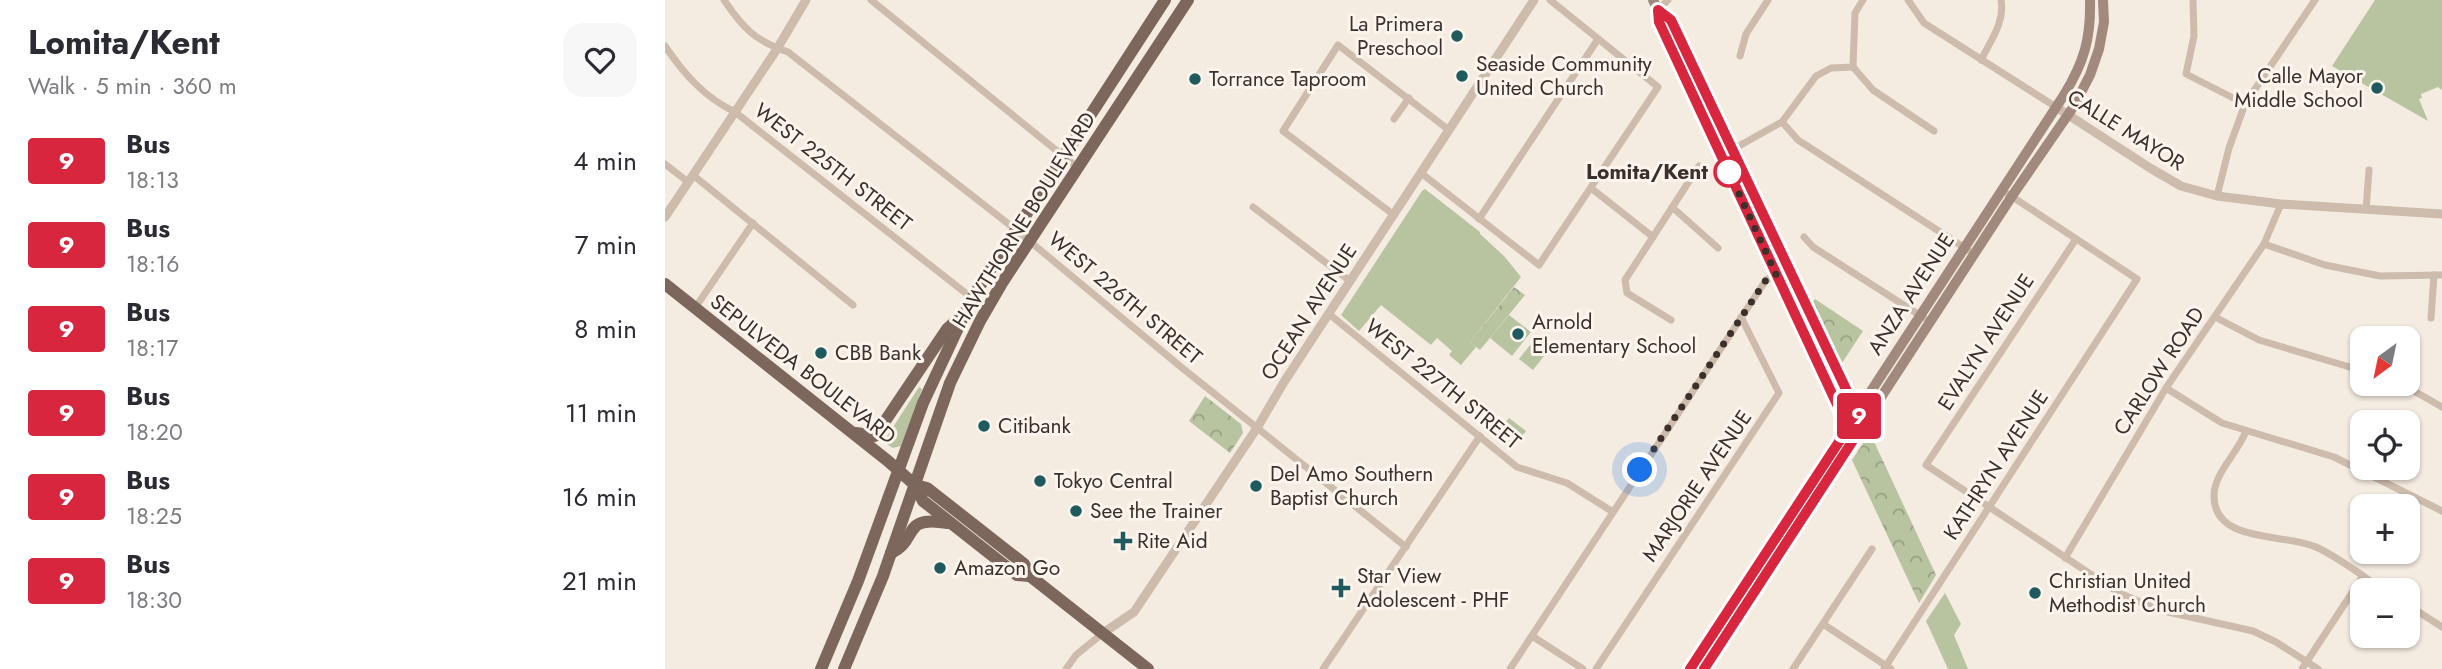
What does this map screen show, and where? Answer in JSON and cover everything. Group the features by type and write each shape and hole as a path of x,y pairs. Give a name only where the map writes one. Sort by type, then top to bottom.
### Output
{"main road":[{"name":"HAWTHORNE BOULEVARD","path":"821,669 858,581 923,403 972,298 1165,0"},
{"name":"HAWTHORNE BOULEVARD","path":"844,669 891,553 950,383 986,309 1188,0"},
{"name":"ANZA AVENUE","path":"1690,669 1857,413 1974,254 2080,69 2091,22 2090,0"},
{"name":"ANZA AVENUE","path":"1704,669 1863,425 1964,247 2068,114 2090,75 2099,48 2104,22 2103,0"},
{"path":"1656,5 1671,20 1863,425"},
{"path":"1656,5 1659,22 1853,440"},
{"name":"SEPULVEDA BOULEVARD","path":"665,284 853,432 915,485 923,501 1017,575 1030,576"},
{"path":"853,432 875,436 947,329 964,314"},
{"name":"SEPULVEDA BOULEVARD","path":"915,485 927,488 1024,564 1030,576 1103,633 1139,667"},
{"path":"891,553 902,548 910,530 920,522 933,520 951,523"}],"street":[{"name":"WEST 226TH STREET","path":"724,0 743,27 767,45 788,52 1015,229 1406,547"},
{"path":"665,217 806,0"},
{"path":"871,0 1078,168"},
{"name":"OCEAN AVENUE","path":"1103,633 1134,612 1257,428 1534,0"},
{"path":"1421,173 1539,265 1658,87 1550,0"},
{"path":"1656,5 1668,0"},
{"path":"1740,56 1747,34 1768,0"},
{"path":"1863,0 1855,13 1853,67 1873,90 1934,131"},
{"name":"CALLE MAYOR","path":"1908,0 1924,23 2150,169 2182,186 2217,196 2281,204 2442,214"},
{"path":"1981,60 2000,24 2003,11 2001,0"},
{"path":"2193,0 2194,36 2186,74 2245,104"},
{"path":"2217,196 2229,148 2245,104 2313,1"},
{"path":"1479,219 1598,39"},
{"path":"1394,215 1283,131 1338,45 1449,130"},
{"name":"WEST 225TH STREET","path":"665,46 683,72 716,103 735,112 986,309"},
{"path":"1721,156 1782,122 1816,76 1831,68 1853,67"},
{"path":"1394,119 1409,99"},
{"path":"1782,122 1798,140 1974,254"},
{"path":"665,164 690,178 753,223 853,305"},
{"path":"1671,320 1627,293 1625,280 1699,166"},
{"path":"2366,209 2369,170"},
{"path":"1591,188 1653,237"},
{"path":"2007,193 2076,239"},
{"name":"CARLOW ROAD","path":"2065,558 2166,388 2264,244 2281,204"},
{"path":"1253,207 1350,281"},
{"path":"1672,208 1719,248"},
{"path":"695,308 753,223"},
{"path":"1804,237 1813,247 1925,319"},
{"name":"KATHRYN AVENUE","path":"1887,668 2137,279 2076,239"},
{"name":"EVALYN AVENUE","path":"1989,507 1926,465 2076,239"},
{"path":"2264,244 2325,265 2380,276 2438,275 2431,318"},
{"path":"1510,669 1766,280 1788,268"},
{"name":"WEST 227TH STREET","path":"1329,314 1517,467 1567,483 1612,512"},
{"name":"MARJORIE AVENUE","path":"1596,669 1779,393 1741,317"},
{"path":"2215,317 2259,340 2350,366"},
{"path":"2166,388 2222,423 2334,457 2442,511"},
{"path":"2420,394 2442,407"},
{"path":"2246,430 2241,444 2217,482 2214,498 2219,514 2227,525 2240,532 2303,542 2318,548 2366,578"},
{"path":"1323,669 1480,436"},
{"path":"1989,507 2119,593 2141,603 2253,631 2305,666 2318,669"},
{"path":"1793,669 1872,549"},
{"path":"2305,666 2363,576"},
{"path":"2420,613 2442,627"},
{"path":"1822,624 1887,668"},
{"path":"1066,669 1076,655 1103,633"},
{"path":"1532,636 1583,669"}],"green space":[{"path":"2375,0 2442,0 2442,90 2438,87 2421,94 2422,98 2419,99 2428,121 2332,66"},
{"path":"1425,189 1480,232 1521,277 1470,342 1476,347 1461,365 1449,355 1452,351 1437,338 1431,345 1381,305 1359,331 1341,315"},
{"path":"1514,287 1525,295 1480,350 1470,342"},
{"path":"1815,299 1863,331 1840,366 1812,303"},
{"path":"1509,315 1531,332 1512,356 1490,338"},
{"path":"1530,345 1544,356 1533,370 1519,359"},
{"path":"919,387 922,389 901,446 893,448 885,443 886,438"},
{"path":"1205,396 1241,424 1243,433 1230,453 1189,421"},
{"path":"1509,418 1526,431 1513,448 1496,434"},
{"path":"1870,433 1936,575 1919,603 1852,460"},
{"path":"1945,593 1961,624 1954,635 1968,669 1948,669 1926,621"}],"bus line":[{"name":"9","path":"1690,669 1848,428 1659,22 1658,10 1671,20 1863,425 1704,669"}],"place":[{"name":"La Primera Preschool","path":"1457,36"},
{"name":"Seaside Community United Church","path":"1462,76"},
{"name":"Torrance Taproom","path":"1195,79"},
{"name":"Calle Mayor Middle School","path":"2377,88"},
{"name":"Lomita/Kent","path":"1729,172"},
{"name":"Arnold Elementary School","path":"1518,334"},
{"name":"CBB Bank","path":"821,353"},
{"name":"Citibank","path":"984,426"},
{"name":"Tokyo Central","path":"1040,481"},
{"name":"Del Amo Southern Baptist Church","path":"1256,486"},
{"name":"See the Trainer","path":"1076,511"},
{"name":"Rite Aid","path":"1123,541"},
{"name":"Amazon Go","path":"940,568"},
{"name":"Star View Adolescent - PHF","path":"1341,588"},
{"name":"Christian United Methodist Church","path":"2035,593"}],"route":[{"path":"1640,470 1766,280 1776,274 1729,172"}]}
